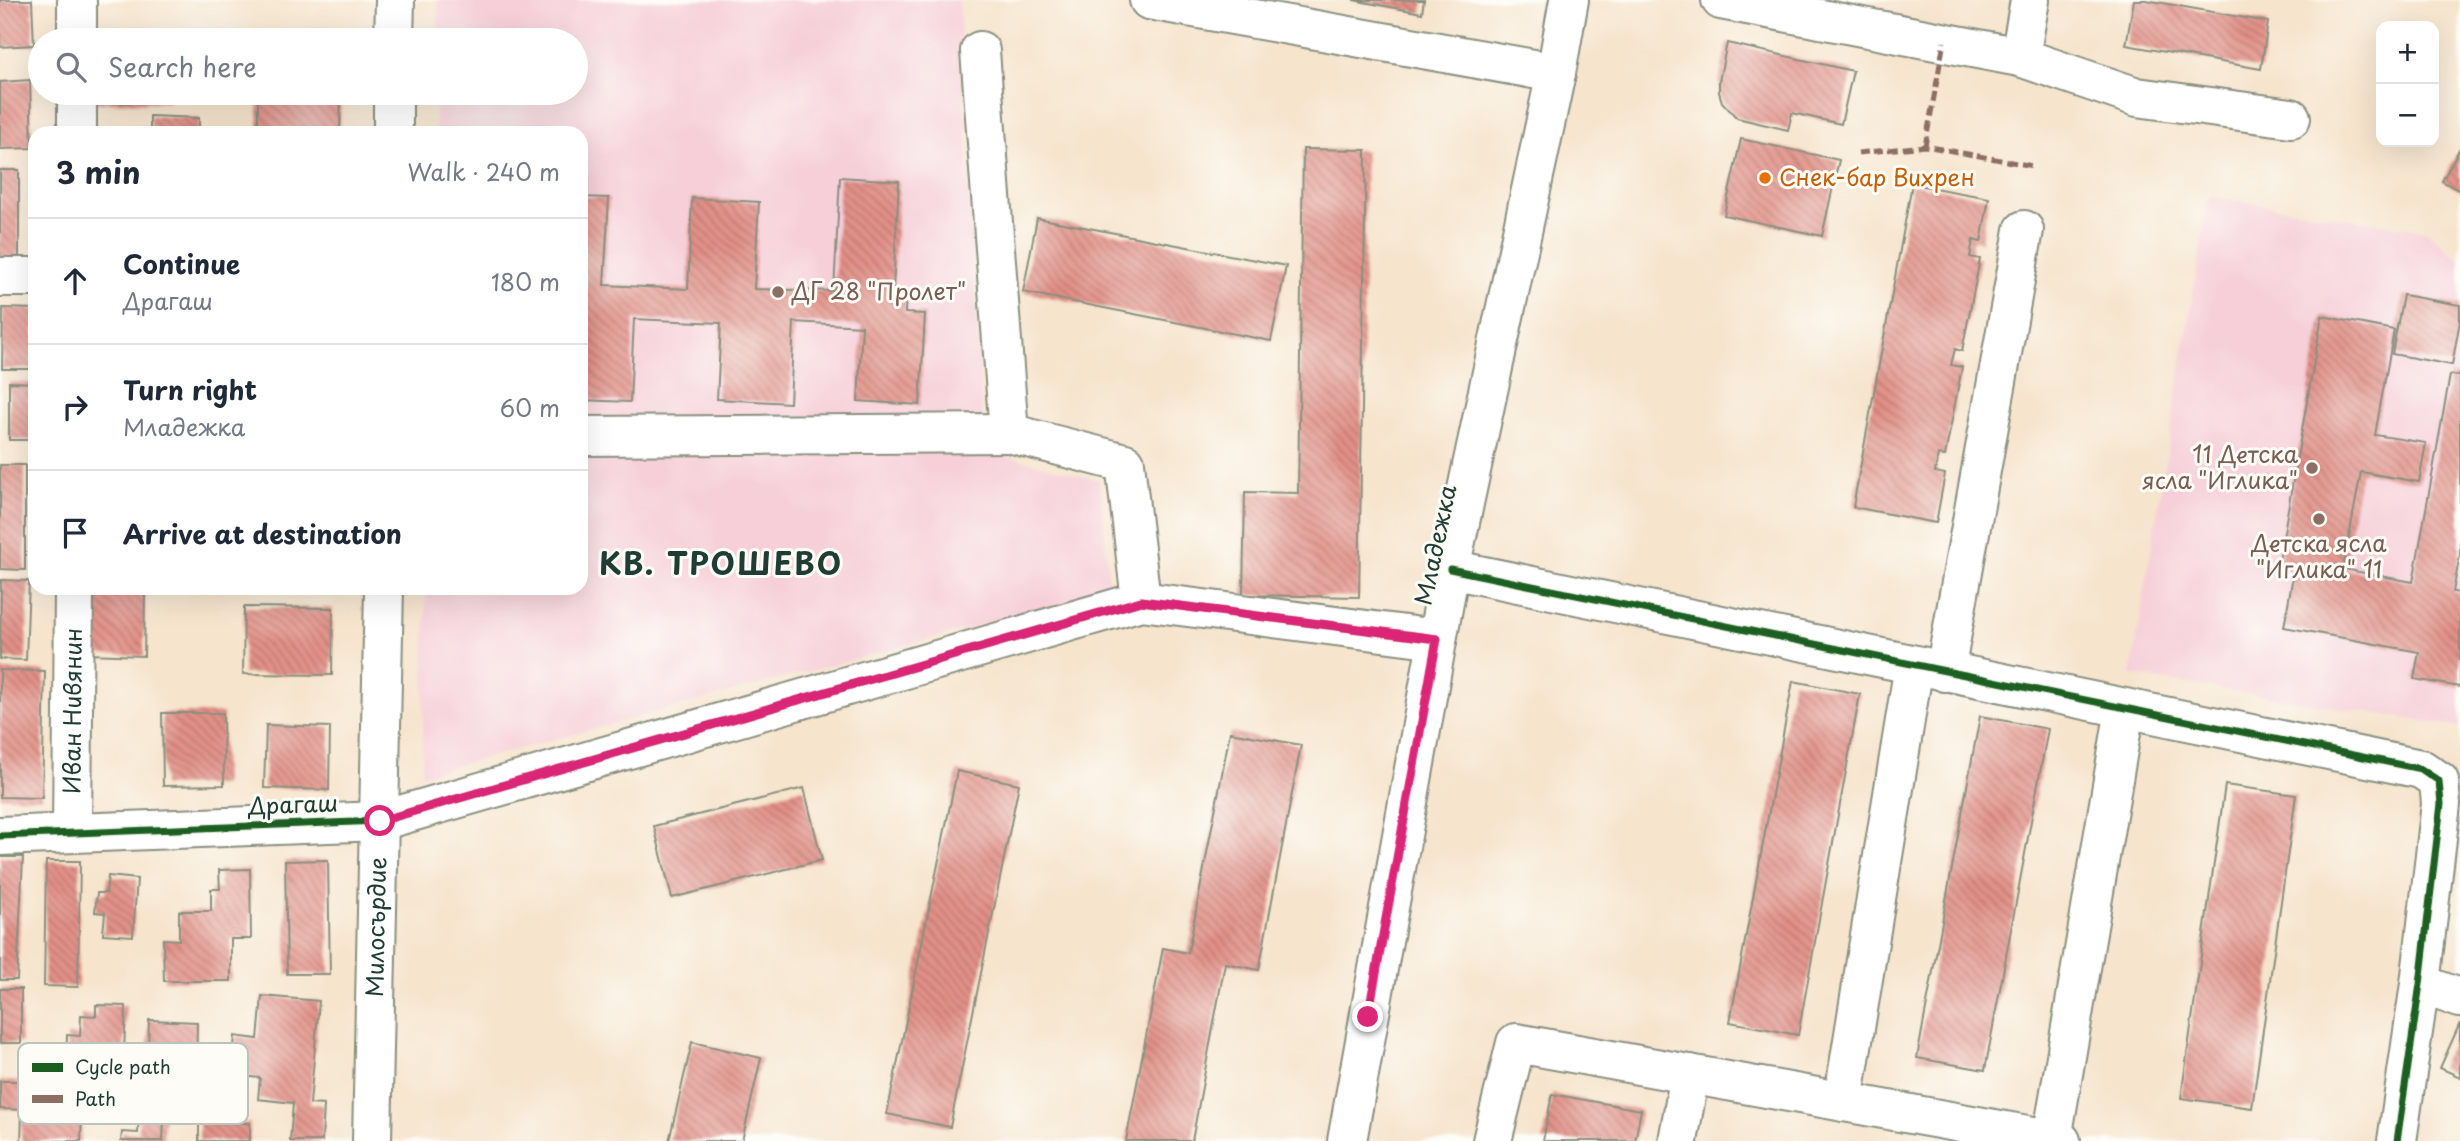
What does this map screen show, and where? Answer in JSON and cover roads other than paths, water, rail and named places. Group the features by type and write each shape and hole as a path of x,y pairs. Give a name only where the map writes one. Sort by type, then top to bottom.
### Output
{"street":[{"path":"78,0 78,28"},
{"path":"394,28 395,0"},
{"path":"1149,0 1556,73"},
{"name":"Младежка","path":"1347,1141 1450,569 1556,73 1569,0"},
{"path":"1721,0 2020,57 2137,97 2291,118"},
{"path":"2020,57 2030,0"},
{"path":"980,51 1009,433"},
{"path":"77,105 77,126"},
{"path":"393,105 393,126"},
{"path":"1843,1102 1930,668 2024,230"},
{"path":"0,277 28,277"},
{"path":"588,436 1009,433 1125,463 1141,601"},
{"path":"1450,569 2421,769 2439,781 2441,804 2420,984 2397,1141"},
{"name":"Иван Нивянин","path":"72,833 74,595"},
{"name":"Милосърдие","path":"372,1141 384,595"},
{"name":"Драгаш","path":"0,836 380,821 1141,601 1437,639"},
{"path":"1492,1141 1516,1043 1843,1102 1944,1131 2057,1140 2125,709"},
{"path":"2420,984 2460,998"},
{"path":"1678,1141 1690,1074"}],"place":[{"name":"Снек-бар Вихрен","path":"1765,178"},
{"name":"ДГ 28 \"Пролет\"","path":"778,292"},
{"name":"11 Детска ясла \"Иглика\"","path":"2312,468"},
{"name":"Детска ясла \"Иглика\" 11","path":"2319,519"}],"district":[{"name":"КВ. ТРОШЕВО","path":"721,565"}]}
